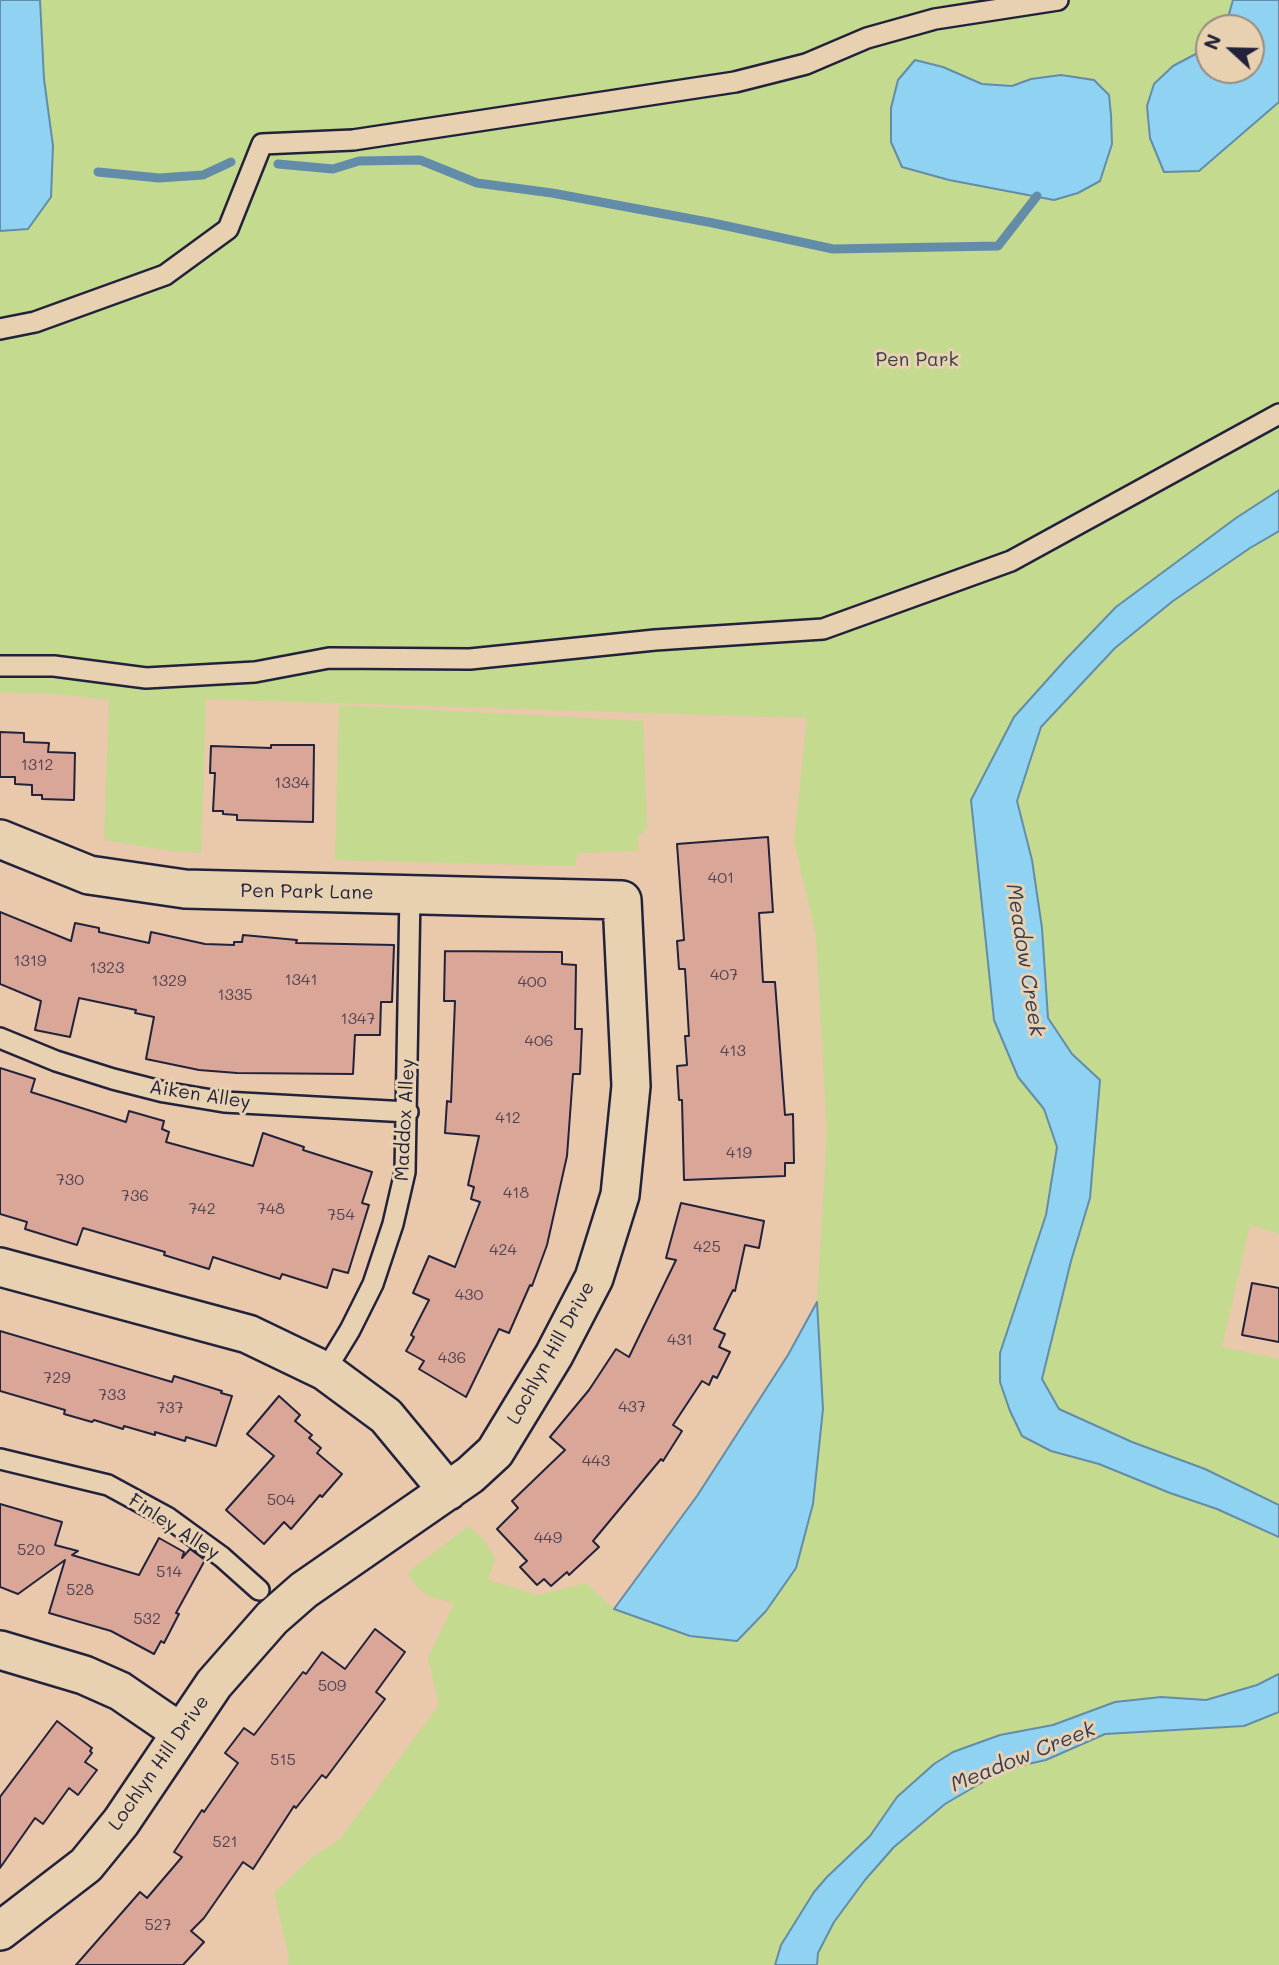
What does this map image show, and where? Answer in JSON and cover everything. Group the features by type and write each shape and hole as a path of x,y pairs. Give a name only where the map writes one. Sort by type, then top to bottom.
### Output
{"street":[{"name":"Pen Park Lane","path":"0,839 89,875 185,889 622,901"},
{"name":"Lochlyn Hill Drive","path":"0,1931 86,1865 121,1822 214,1684 272,1618 304,1590 470,1475 495,1452 554,1355 594,1278 621,1195 631,1086 622,901"},
{"path":"0,1267 248,1334 324,1371 386,1416 448,1491"},
{"path":"0,1650 84,1675 120,1691 180,1732"}],"lane":[{"path":"0,329 36,322 165,275 228,229 262,144 353,140 734,82 806,64 867,38 935,19 1058,0"},
{"path":"0,666 54,666 146,678 255,672 330,658 470,659 655,640 824,629 1011,561 1279,414"},
{"name":"Maddox Alley","path":"324,1371 350,1330 373,1284 393,1224 405,1172 410,894"},
{"name":"Aiken Alley","path":"0,1038 68,1065 164,1092 224,1102 408,1112"},
{"name":"Finley Alley","path":"0,1459 108,1485 167,1517 222,1557 258,1590"}],"green space":[{"name":"Pen Park","path":"0,0 1279,0 1279,1234 1250,1225 1222,1347 1279,1359 1279,1505 1205,1469 1132,1442 1059,1409 1042,1379 1071,1261 1090,1198 1064,1164 990,793 1042,725 987,771 971,801 1018,1077 1044,1109 1057,1147 1046,1215 1000,1353 1022,1436 1051,1451 1099,1464 1217,1509 1279,1537 1279,1674 1257,1685 1206,1700 1161,1697 1115,1702 1053,1725 1000,1735 953,1752 934,1764 897,1797 870,1836 813,1892 781,1945 775,1965 288,1965 289,1957 274,1893 311,1858 339,1840 439,1705 428,1658 454,1603 430,1597 418,1588 407,1573 469,1526 484,1540 495,1559 488,1580 538,1595 586,1583 614,1609 690,1636 737,1641 796,1568 813,1504 823,1409 817,1302 827,1134 816,936 794,841 807,718 206,699 201,853 104,840 109,700 58,694 0,693"},
{"path":"339,705 643,721 647,827 638,837 638,851 578,853 575,866 335,860"},
{"path":"1279,1712 1279,1965 817,1965 818,1953 834,1922 894,1847 945,1804 1005,1769 1046,1760 1105,1734 1244,1726"}],"water":[{"path":"0,0 40,0 44,79 53,146 51,197 28,229 0,231"},
{"path":"1233,0 1279,0 1279,102 1199,171 1164,172 1150,138 1147,106 1154,84 1173,66 1195,54 1195,84 1265,84 1265,14 1229,14"},
{"path":"915,60 943,67 982,84 1012,86 1031,79 1061,75 1094,80 1109,95 1111,115 1112,144 1100,181 1078,193 1054,200 949,180 902,167 891,142 891,108 898,80"},
{"name":"Meadow Creek","path":"1279,490 1279,531 1173,601 1115,648 1041,727 1017,801 1032,860 1042,928 1048,1018 1072,1054 1100,1080 1090,1198 1071,1261 1042,1379 1059,1409 1132,1442 1205,1469 1279,1505 1279,1537 1217,1509 1099,1464 1051,1451 1022,1436 1010,1411 1000,1382 1000,1353 1046,1215 1057,1147 1044,1109 1018,1077 994,1020 971,800 1014,717 1116,607 1236,518"},
{"path":"817,1302 823,1409 813,1504 796,1568 766,1611 737,1641 690,1636 614,1609 697,1496 788,1355"},
{"name":"Meadow Creek","path":"1279,1674 1279,1712 1244,1726 1105,1734 1046,1760 1005,1769 945,1804 894,1847 834,1922 818,1953 817,1965 775,1965 781,1945 814,1892 870,1836 897,1797 934,1764 953,1752 1000,1735 1053,1725 1115,1702 1161,1697 1206,1700 1257,1685"}],"building":[{"path":"0,732 24,733 24,742 49,743 48,752 75,753 74,800 42,799 42,795 32,795 32,785 15,784 15,777 0,777"},
{"path":"271,745 314,745 313,822 237,820 237,815 213,811 215,773 210,773 211,746 271,748"},
{"path":"768,837 773,912 759,913 763,982 775,982 785,1115 793,1114 794,1163 785,1163 785,1176 684,1180 682,1100 679,1100 677,1066 687,1065 685,1036 689,1036 685,969 679,969 677,941 684,940 677,844"},
{"path":"0,912 71,941 75,923 99,928 99,932 149,943 151,932 205,944 234,945 234,942 242,942 243,935 297,940 296,943 394,945 392,1002 381,1002 380,1035 355,1035 353,1074 237,1073 199,1070 146,1059 154,1017 135,1013 136,1010 79,998 70,1037 35,1030 41,1001 0,984"},
{"path":"445,951 562,952 562,964 576,965 575,1029 582,1029 580,1074 573,1074 567,1156 547,1245 532,1286 530,1285 509,1333 499,1329 466,1397 419,1369 424,1361 406,1351 429,1300 413,1293 429,1256 455,1267 480,1202 471,1199 474,1187 468,1185 479,1136 445,1133 447,1101 451,1102 455,1001 444,1001"},
{"path":"0,1068 35,1079 31,1092 126,1122 129,1111 164,1121 162,1129 169,1132 166,1142 253,1166 263,1133 304,1147 303,1150 372,1172 362,1203 369,1205 348,1273 333,1269 327,1288 282,1274 280,1279 213,1257 209,1269 164,1255 165,1252 83,1228 77,1245 25,1229 27,1222 0,1214"},
{"path":"681,1203 764,1221 759,1248 745,1245 735,1291 733,1290 714,1329 725,1334 719,1347 730,1352 717,1378 713,1376 709,1385 702,1381 673,1425 682,1431 663,1461 661,1459 593,1541 599,1547 569,1575 567,1572 551,1586 544,1579 537,1585 520,1567 527,1561 497,1529 518,1508 512,1501 565,1450 550,1437 589,1390 616,1349 629,1357 676,1260 666,1258"},
{"path":"1252,1283 1279,1288 1279,1342 1242,1335"},
{"path":"0,1331 172,1382 174,1376 232,1396 216,1446 186,1437 185,1441 155,1432 155,1435 124,1426 123,1429 94,1420 92,1422 64,1414 65,1410 0,1391"},
{"path":"279,1396 300,1415 295,1421 312,1435 309,1438 321,1448 317,1453 342,1474 291,1529 284,1522 264,1544 226,1510 274,1456 247,1434"},
{"path":"0,1504 62,1522 55,1545 78,1551 72,1555 139,1575 159,1538 184,1552 182,1558 190,1549 205,1560 176,1613 179,1614 164,1643 161,1641 154,1654 111,1631 49,1613 65,1560 18,1594 0,1587"},
{"path":"375,1629 405,1652 376,1692 385,1699 326,1778 322,1775 296,1808 294,1806 253,1869 243,1862 204,1918 191,1931 204,1942 183,1965 76,1965 140,1892 147,1898 182,1857 174,1852 238,1763 225,1753 244,1728 254,1735 322,1652 345,1669"},
{"path":"57,1721 92,1748 92,1753 85,1762 97,1770 78,1795 69,1788 43,1824 35,1818 0,1868 0,1797"}],"waterway":[{"path":"278,164 333,169 359,161 420,160 477,183 552,193 833,249 998,246 1037,196"},
{"path":"98,172 159,178 203,175 231,162"}]}
